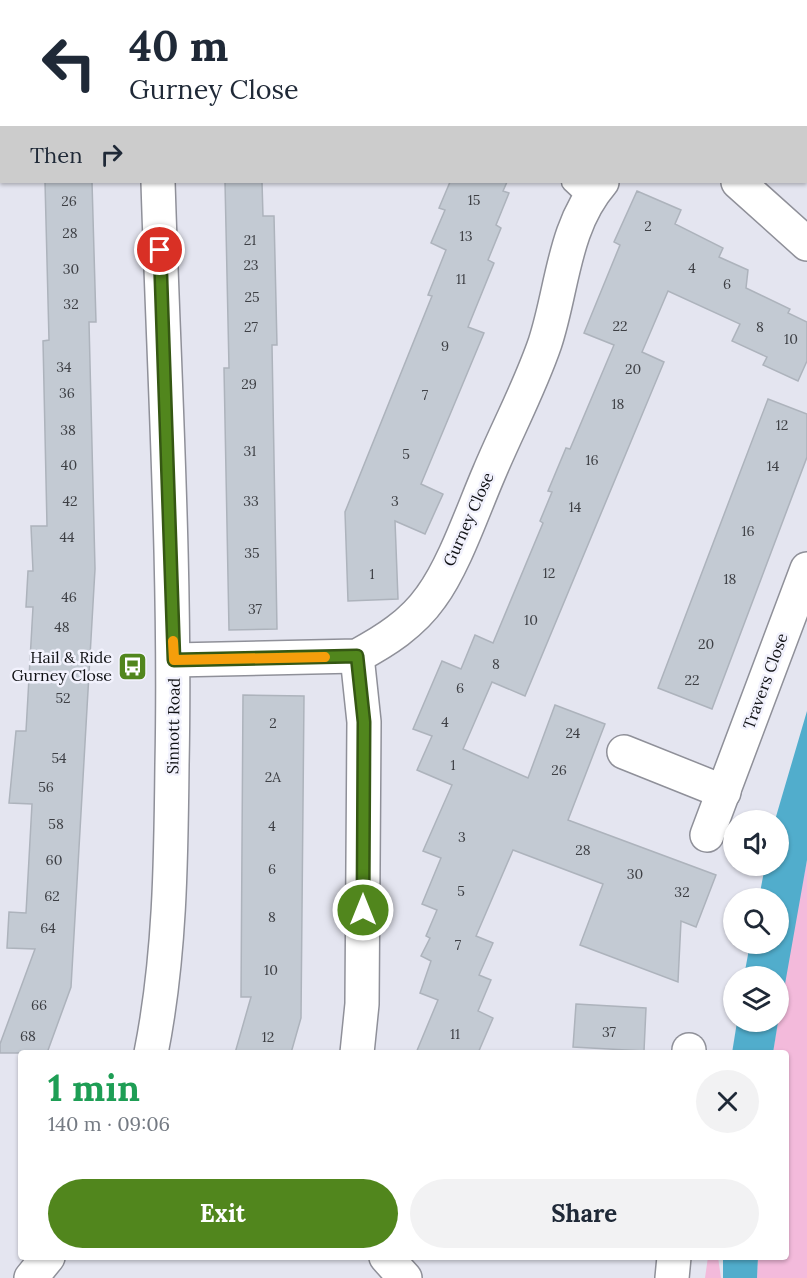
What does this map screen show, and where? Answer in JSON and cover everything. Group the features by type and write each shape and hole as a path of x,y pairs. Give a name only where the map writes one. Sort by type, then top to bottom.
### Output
{"street":[{"name":"Sinnott Road","path":"152,1050 162,999 165,962 171,833 174,660 158,183"},
{"path":"739,183 807,244"},
{"name":"Gurney Close","path":"174,660 357,656 380,644 407,625 432,597 459,543 544,343 571,234 587,187"},
{"name":"Travers Close","path":"707,835 807,569"},
{"path":"357,656 364,722 362,1004 357,1050"},
{"path":"624,752 724,792"},
{"path":"30,1278 45,1260"},
{"path":"389,1260 405,1278"},
{"path":"672,1278 674,1260"}],"shaded area":[{"path":"807,860 807,1278 757,1278 758,1260 789,1260 789,1050 773,1050 776,1032 789,1032 789,966 786,966"},
{"path":"708,1260 718,1260 721,1278 705,1278"}],"water":[{"path":"807,711 807,860 788,966 746,966 748,954 789,954 789,888 761,888 763,876 789,876 789,810 778,810"},
{"path":"735,1032 776,1032 773,1050 732,1050"},
{"path":"723,1260 758,1260 757,1278 723,1278"}],"building":[{"path":"45,183 92,183 96,322 89,322 95,569 71,987 48,1050 18,1050 18,1053 0,1053 0,1044 35,949 7,948 9,912 26,913 32,804 9,803 16,731 26,731 33,607 26,607 28,571 33,571 31,526 47,526 43,341 49,340"},
{"path":"225,183 262,183 263,216 274,216 277,345 272,345 277,629 229,630 224,368 229,368"},
{"path":"450,183 507,183 503,191 509,193 496,225 501,228 488,260 494,263 468,327 484,333 421,484 443,494 425,534 395,521 398,599 348,601 345,512 432,296 428,295 446,250 431,243 445,210 439,208"},
{"path":"637,191 681,210 675,224 723,248 719,257 748,270 746,288 790,309 788,313 807,322 807,361 798,381 763,365 767,357 732,341 740,324 668,291 642,352 664,362 525,696 492,682 463,749 528,778 555,705 605,724 568,820 716,875 696,927 681,921 678,982 580,945 603,884 513,850 476,936 493,943 479,975 491,980 478,1011 493,1018 479,1050 417,1050 438,1000 420,993 431,961 421,956 430,938 426,936 437,910 422,904 441,858 423,851 452,785 417,770 432,736 413,729 442,661 461,669 475,635 493,643 543,523 540,521 552,492 548,491 566,448 570,449 614,345 584,333 620,245 614,242"},
{"path":"768,399 807,414 807,457 712,709 658,688"},
{"path":"243,695 304,696 301,1018 292,1050 236,1050 251,997 241,997"},
{"path":"576,1004 646,1008 644,1050 573,1047"}],"slow traffic":[{"path":"173,641 174,660 325,657"}],"place":[{"name":"Hail & Ride Gurney Close","path":"133,666"}],"route":[{"path":"160,250 174,660 357,656 364,722 363,910"}]}
